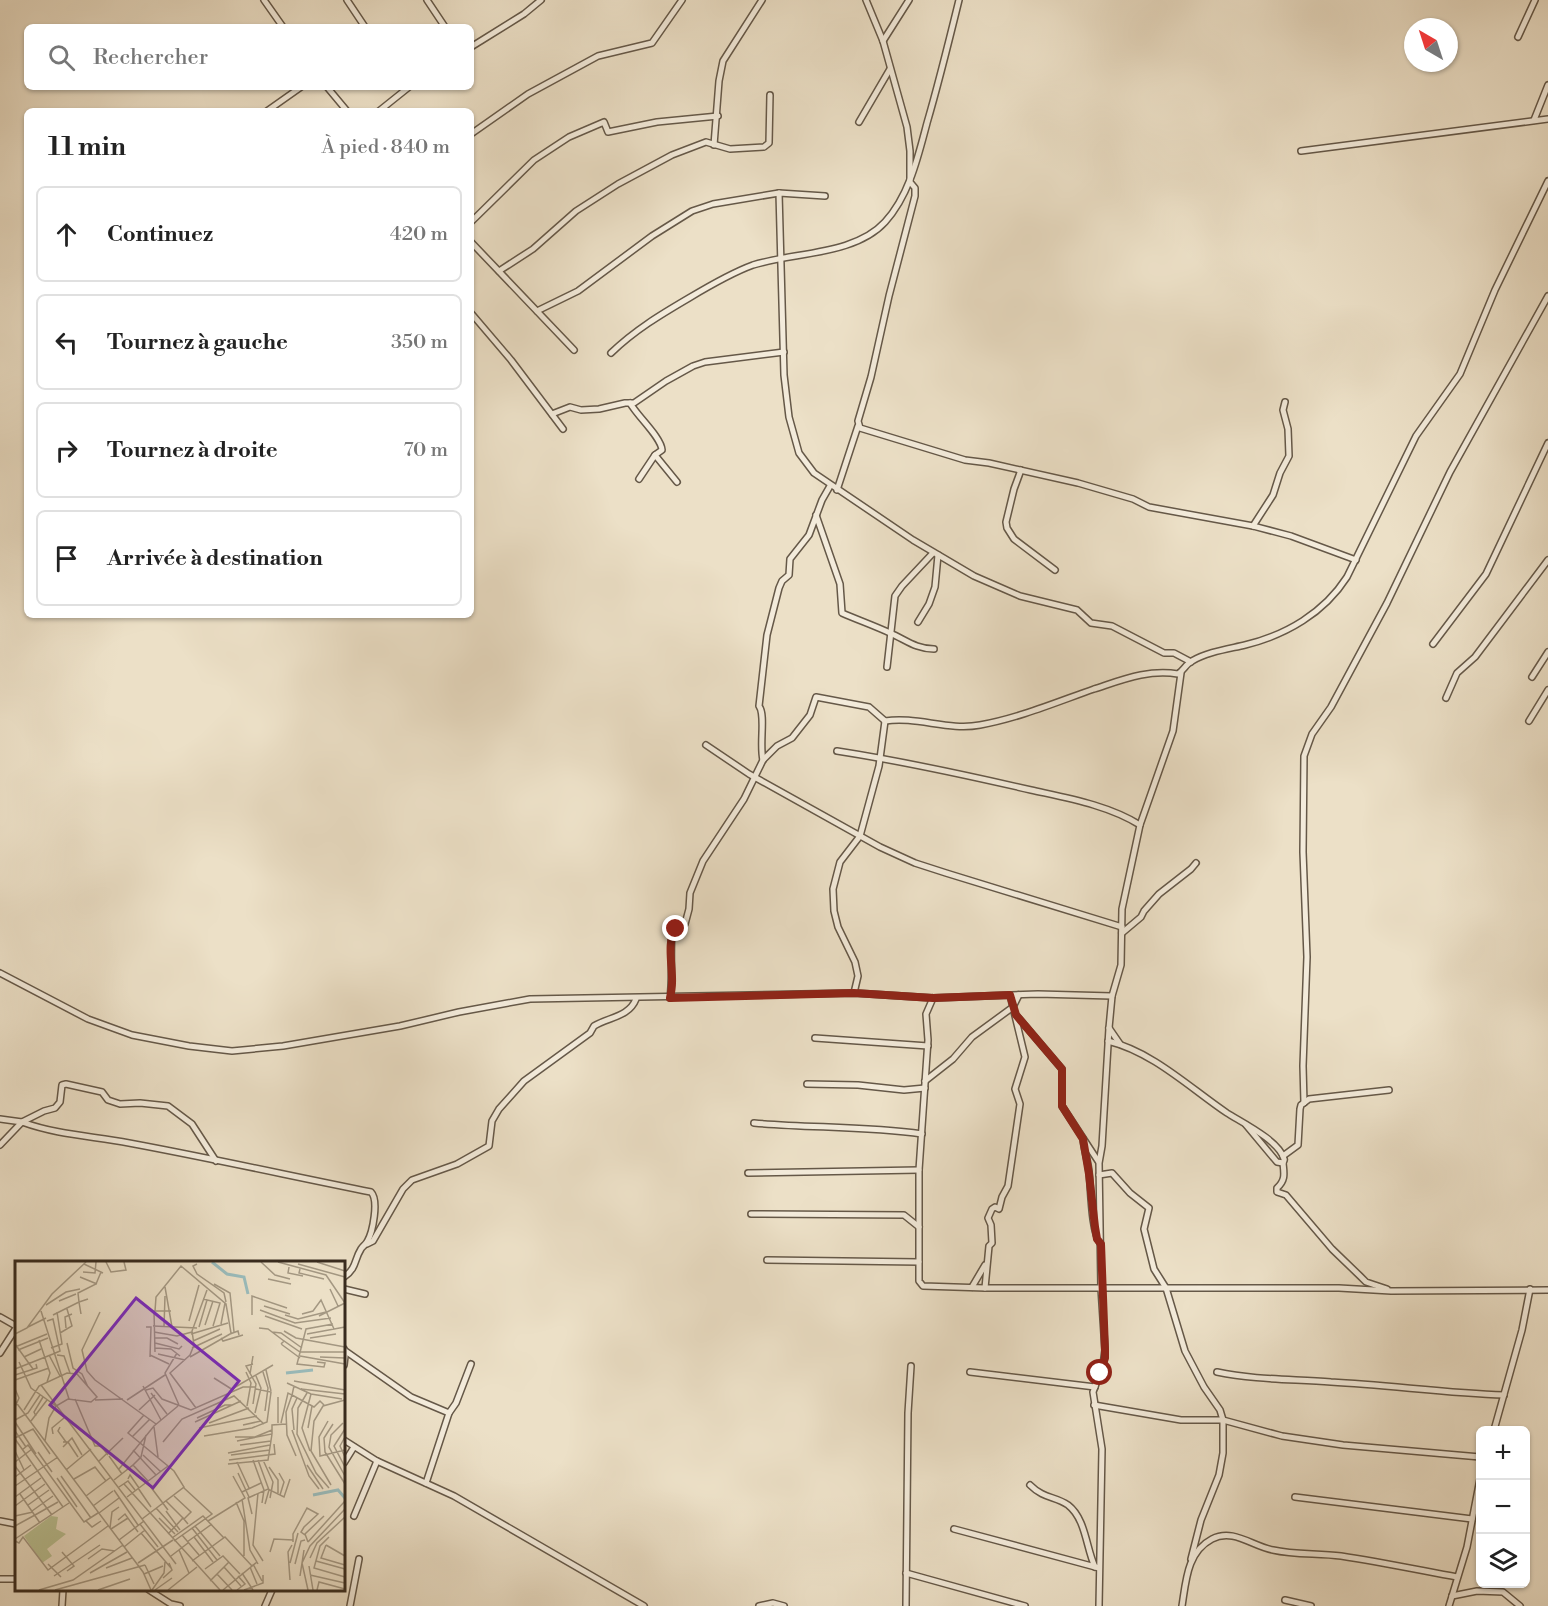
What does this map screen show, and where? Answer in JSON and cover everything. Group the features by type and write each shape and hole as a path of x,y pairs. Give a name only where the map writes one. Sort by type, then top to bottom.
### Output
{"street":[{"path":"264,0 281,24"},
{"path":"347,0 362,24"},
{"path":"427,0 443,24"},
{"path":"474,45 524,14 539,0"},
{"path":"474,133 528,94 598,56 652,43 682,0"},
{"path":"714,145 719,81 723,61 762,0"},
{"path":"837,490 858,426 915,196 915,188 910,182 907,127 883,41 866,0"},
{"path":"883,41 909,0"},
{"path":"611,353 631,334 712,284 751,266 782,257 853,245 887,221 910,182 939,82 959,0"},
{"path":"1518,37 1535,0"},
{"path":"859,122 890,69"},
{"path":"1534,120 1548,85"},
{"path":"271,108 297,90"},
{"path":"330,90 344,108"},
{"path":"383,108 405,90"},
{"path":"499,271 533,249 576,211 618,184 680,152 706,142 730,149 764,147 769,143 770,95"},
{"path":"474,219 534,160 569,137 604,122 608,132 657,122 718,116"},
{"path":"1301,152 1548,118"},
{"path":"1099,1606 1097,1567 1102,1449 1094,1405 1095,1387 1105,1358 1101,1288 1099,1163 1103,1136 1109,1028 1112,996 1120,964 1122,909 1126,883 1140,825 1173,731 1180,673 1191,662 1212,653 1261,641 1295,627 1339,590 1416,436 1460,374 1495,290 1548,181"},
{"path":"537,311 578,291 652,236 692,210 713,204 779,193 825,196"},
{"path":"779,193 784,352 789,417 795,443 805,463 830,486 935,554 974,576 1020,596 1077,610 1091,622 1113,626 1164,652 1174,653 1191,662"},
{"path":"474,245 574,350"},
{"path":"1304,1103 1307,957 1303,852 1304,756 1312,734 1331,706 1387,603 1450,471 1548,296"},
{"path":"474,317 511,360 563,429"},
{"path":"552,414 570,407 581,410 599,409 634,403 693,366 784,352"},
{"path":"1253,526 1273,495 1280,473 1289,456 1288,429 1283,410 1285,402"},
{"path":"630,403 636,414 661,443 662,450 655,455 639,479"},
{"path":"858,426 864,430 965,460 1078,483 1133,499 1149,507 1253,526 1291,536 1356,560"},
{"path":"1433,644 1486,573 1548,443"},
{"path":"655,455 677,482"},
{"path":"1021,470 1006,522 1007,528 1014,539 1055,570"},
{"path":"763,760 760,749 763,712 759,706 767,635 779,588 782,581 789,575 790,559 809,535 822,500 830,486"},
{"path":"816,515 840,584 842,613 891,633 917,647 934,649"},
{"path":"918,622 929,604 935,586 935,554"},
{"path":"887,667 896,596 902,586 935,554"},
{"path":"1446,698 1456,673 1475,657 1547,563"},
{"path":"1532,677 1548,652"},
{"path":"670,998 672,933 685,924 694,880 703,861 756,778 763,760 777,746 792,738 810,714 816,697 869,707 885,721 905,719 958,727 980,725 1016,716 1138,674 1160,671 1180,673"},
{"path":"1529,721 1548,690"},
{"path":"854,993 858,976 855,962 838,927 834,911 833,889 840,862 860,836 880,758 885,721"},
{"path":"706,745 756,778 860,836 915,863 1122,930"},
{"path":"837,751 932,767 1072,800 1107,810 1140,825"},
{"path":"1122,930 1141,917 1143,911 1160,894 1191,870 1196,862"},
{"path":"0,973 88,1019 132,1035 189,1046 232,1051 283,1046 400,1026 530,999 636,999 854,993 933,998 1010,995 1112,996"},
{"path":"985,1288 986,1263 989,1246 992,1244 991,1225 988,1218 992,1209 999,1209 1002,1197 1007,1190 1020,1104 1015,1089 1022,1071 1025,1053 1010,995"},
{"path":"926,1081 953,1059 972,1037 1013,1007 1018,995"},
{"path":"933,998 926,1014 928,1046 919,1170 919,1281 923,1286 1329,1288 1391,1291 1548,1290"},
{"path":"345,1276 354,1266 361,1248 373,1241 389,1210 407,1184 418,1176 432,1175 457,1164 489,1146 492,1121 499,1109 524,1081 590,1033 594,1026 622,1015 636,999"},
{"path":"1016,1015 1062,1069 1062,1106 1096,1155 1099,1163"},
{"path":"1109,1028 1120,1044"},
{"path":"815,1038 928,1046"},
{"path":"1108,1041 1120,1044 1167,1070 1265,1136 1283,1160 1286,1171 1277,1192 1286,1196 1332,1249 1366,1282 1391,1291"},
{"path":"0,1145 22,1122 55,1108 60,1102 62,1085 66,1084 102,1092 108,1100 120,1104 140,1103 168,1106 192,1124 216,1161"},
{"path":"807,1084 904,1090 925,1088"},
{"path":"1283,1160 1298,1145 1300,1109 1304,1103 1316,1097 1389,1090"},
{"path":"0,1119 22,1122 59,1133 128,1142 371,1192 375,1198 373,1223 365,1245"},
{"path":"754,1123 802,1127 864,1127 922,1134"},
{"path":"1083,1139 1097,1239 1101,1244"},
{"path":"748,1173 919,1170"},
{"path":"1099,1174 1112,1173 1130,1193 1149,1208 1144,1228 1154,1269 1166,1288 1185,1351 1204,1387 1220,1410 1223,1420 1223,1453 1219,1475 1201,1520 1182,1606"},
{"path":"751,1214 904,1215 919,1227"},
{"path":"767,1260 919,1262"},
{"path":"972,1287 986,1263"},
{"path":"345,1289 364,1294"},
{"path":"1495,1426 1522,1330 1530,1289"},
{"path":"0,1317 15,1326"},
{"path":"0,1353 15,1329"},
{"path":"345,1351 411,1396 449,1413"},
{"path":"426,1483 449,1413 456,1403 471,1364"},
{"path":"906,1606 908,1413 911,1366"},
{"path":"970,1372 1095,1387"},
{"path":"1217,1372 1272,1380 1504,1395"},
{"path":"1094,1405 1181,1420 1223,1420 1282,1436 1342,1445 1476,1456"},
{"path":"345,1441 377,1461 454,1496 644,1606"},
{"path":"345,1461 354,1447"},
{"path":"354,1516 377,1461"},
{"path":"1449,1606 1467,1547 1480,1480"},
{"path":"1030,1485 1042,1496 1067,1505 1073,1511 1097,1567"},
{"path":"1295,1497 1472,1519"},
{"path":"0,1521 15,1524"},
{"path":"954,1529 1097,1567"},
{"path":"1191,1558 1201,1546 1210,1540 1220,1535 1231,1535 1275,1551 1339,1556 1457,1577"},
{"path":"350,1606 359,1559"},
{"path":"906,1573 1025,1606"},
{"path":"62,1606 63,1591"},
{"path":"151,1591 171,1604 180,1606"},
{"path":"265,1606 272,1591"},
{"path":"1452,1596 1477,1591 1503,1593 1520,1606"},
{"path":"1285,1600 1311,1606"},
{"path":"759,1606 772,1603 784,1606"}],"route":[{"path":"676,929 672,933 670,998 854,993 933,998 1010,995 1016,1015 1052,1054 1062,1069 1062,1106 1083,1139 1097,1239 1101,1244 1105,1358 1100,1373"}]}
